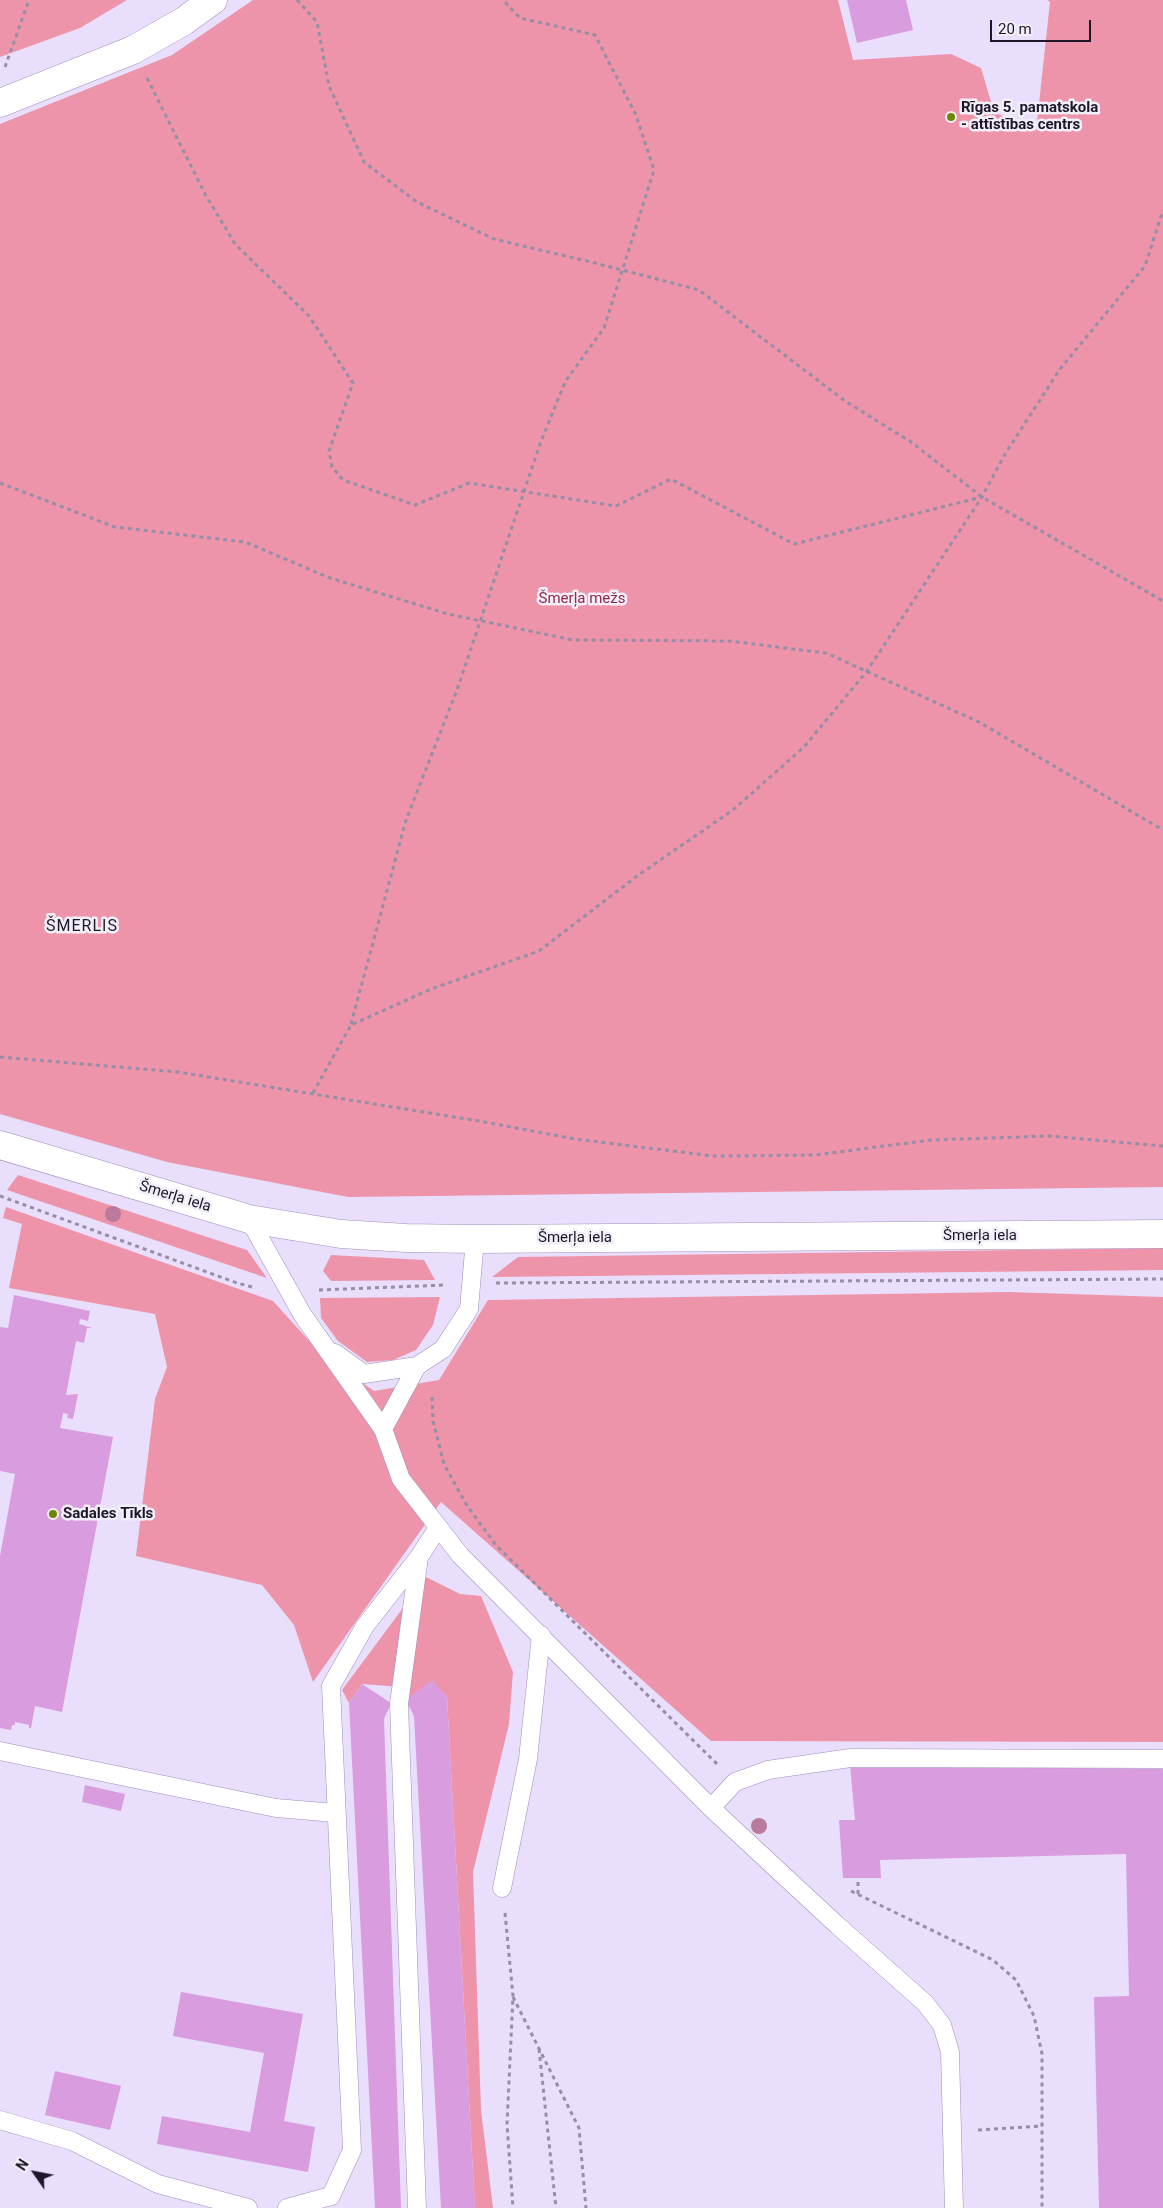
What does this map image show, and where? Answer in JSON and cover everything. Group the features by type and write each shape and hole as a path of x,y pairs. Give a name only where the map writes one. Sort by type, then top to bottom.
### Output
{"street":[{"path":"0,103 133,50 184,21 213,0"},
{"name":"Šmerļa iela","path":"0,1145 249,1219 341,1234 406,1238 475,1239 1163,1234"}],"lane":[{"path":"249,1219 290,1293 324,1346 383,1429 401,1479 460,1555 711,1808 837,1925 926,2003 942,2025 950,2052 954,2208"},
{"path":"324,1346 364,1374 417,1366 443,1349 469,1309 475,1239"},
{"path":"383,1429 417,1366"},
{"path":"287,2208 331,2196 352,2150 340,1865 335,1813 331,1686 365,1626 419,1557 438,1528"},
{"path":"416,2208 398,1704 419,1557"},
{"path":"502,1888 528,1759 541,1635"},
{"path":"0,1751 276,1808 335,1813"},
{"path":"711,1808 735,1782 768,1770 850,1758 1163,1759"},
{"path":"0,2120 72,2141 158,2184 248,2208"}],"path":[{"path":"3,75 29,0"},
{"path":"297,0 317,22 329,86 364,162 417,202 494,239 699,290 846,401 911,442 982,497 1163,601"},
{"path":"312,1093 351,1025 406,820 457,690 524,491 565,382 604,328 624,270 654,170 636,115 595,35 520,18 503,0"},
{"path":"133,50 205,194 235,244 308,316 353,383 329,450 332,467 343,480 415,505 470,483 616,506 671,479 794,544 982,497"},
{"path":"351,1025 431,988 539,951 637,876 733,810 804,747 867,671 982,497 1005,454 1060,369 1145,266 1163,210"},
{"path":"0,484 115,527 245,542 330,578 448,614 573,640 730,641 826,653 979,722 1163,830"},
{"path":"0,1057 178,1072 478,1120 575,1139 713,1156 815,1155 931,1140 1048,1136 1163,1146"},
{"path":"0,1196 237,1283 290,1293 471,1283 1163,1279"},
{"path":"434,1392 432,1398 433,1421 444,1464 466,1504 495,1544 735,1782"},
{"path":"858,1878 858,1894"},
{"path":"502,1888 513,1996 507,2124 513,2208"},
{"path":"851,1891 993,1960 1016,1980 1034,2016 1042,2054 1042,2208"},
{"path":"513,1996 579,2128 586,2208"},
{"path":"538,2046 556,2208"},
{"path":"952,2131 1042,2126"}],"green space":[{"path":"0,0 127,0 80,28 0,57"},
{"name":"Šmerļa mežs","path":"253,0 838,0 853,60 951,54 981,68 994,112 1036,131 1050,2 1047,0 1163,0 1163,1187 348,1197 167,1162 0,1114 0,124 172,55"},
{"path":"18,1175 247,1250 267,1278 7,1190"},
{"path":"6,1207 273,1301 322,1355 374,1391 439,1380 488,1300 1009,1292 1163,1297 1163,1742 711,1741 441,1502 313,1682 294,1625 262,1585 136,1556 155,1399 167,1367 155,1314 9,1288 22,1224 3,1218"},
{"path":"1163,1248 1163,1270 492,1277 518,1257"},
{"path":"331,1255 424,1260 435,1280 331,1281 323,1271"},
{"path":"440,1297 433,1325 416,1350 393,1360 367,1362 338,1341 321,1318 320,1298"},
{"path":"426,1577 460,1594 481,1596 513,1672 509,1724 473,1872 481,2110 493,2208 475,2208 447,1697 432,1681 406,1700 401,1687 362,1684 349,1703 342,1690"}],"building":[{"path":"847,0 906,0 913,30 857,43"},
{"name":"Sadales Tīkls","path":"14,1295 90,1311 88,1321 80,1319 79,1324 92,1328 87,1328 84,1343 76,1341 66,1395 78,1394 73,1419 67,1418 68,1414 63,1413 60,1428 113,1437 62,1712 35,1706 31,1728 29,1728 29,1725 15,1722 11,1730 0,1728 0,1556 15,1474 0,1471 0,1327 8,1328"},
{"path":"432,1680 447,1697 475,2208 441,2208 414,1716 406,1700"},
{"path":"362,1684 391,1703 384,1719 401,2208 375,2208 349,1703"},
{"path":"850,1765 1163,1769 1163,2208 1099,2208 1094,1997 1129,1996 1126,1854 880,1860 881,1878 843,1878 839,1820 855,1820"},
{"path":"85,1785 125,1794 121,1811 82,1802"},
{"path":"181,1992 303,2014 284,2121 315,2127 308,2172 157,2144 162,2116 250,2132 264,2053 173,2036"},
{"path":"55,2071 121,2086 110,2130 45,2115"}],"place":[{"name":"Rīgas 5. pamatskola - attīstības centrs","path":"951,117"},
{"name":"Sadales Tīkls","path":"53,1514"}],"district":[{"name":"ŠMERLIS","path":"82,927"}]}
